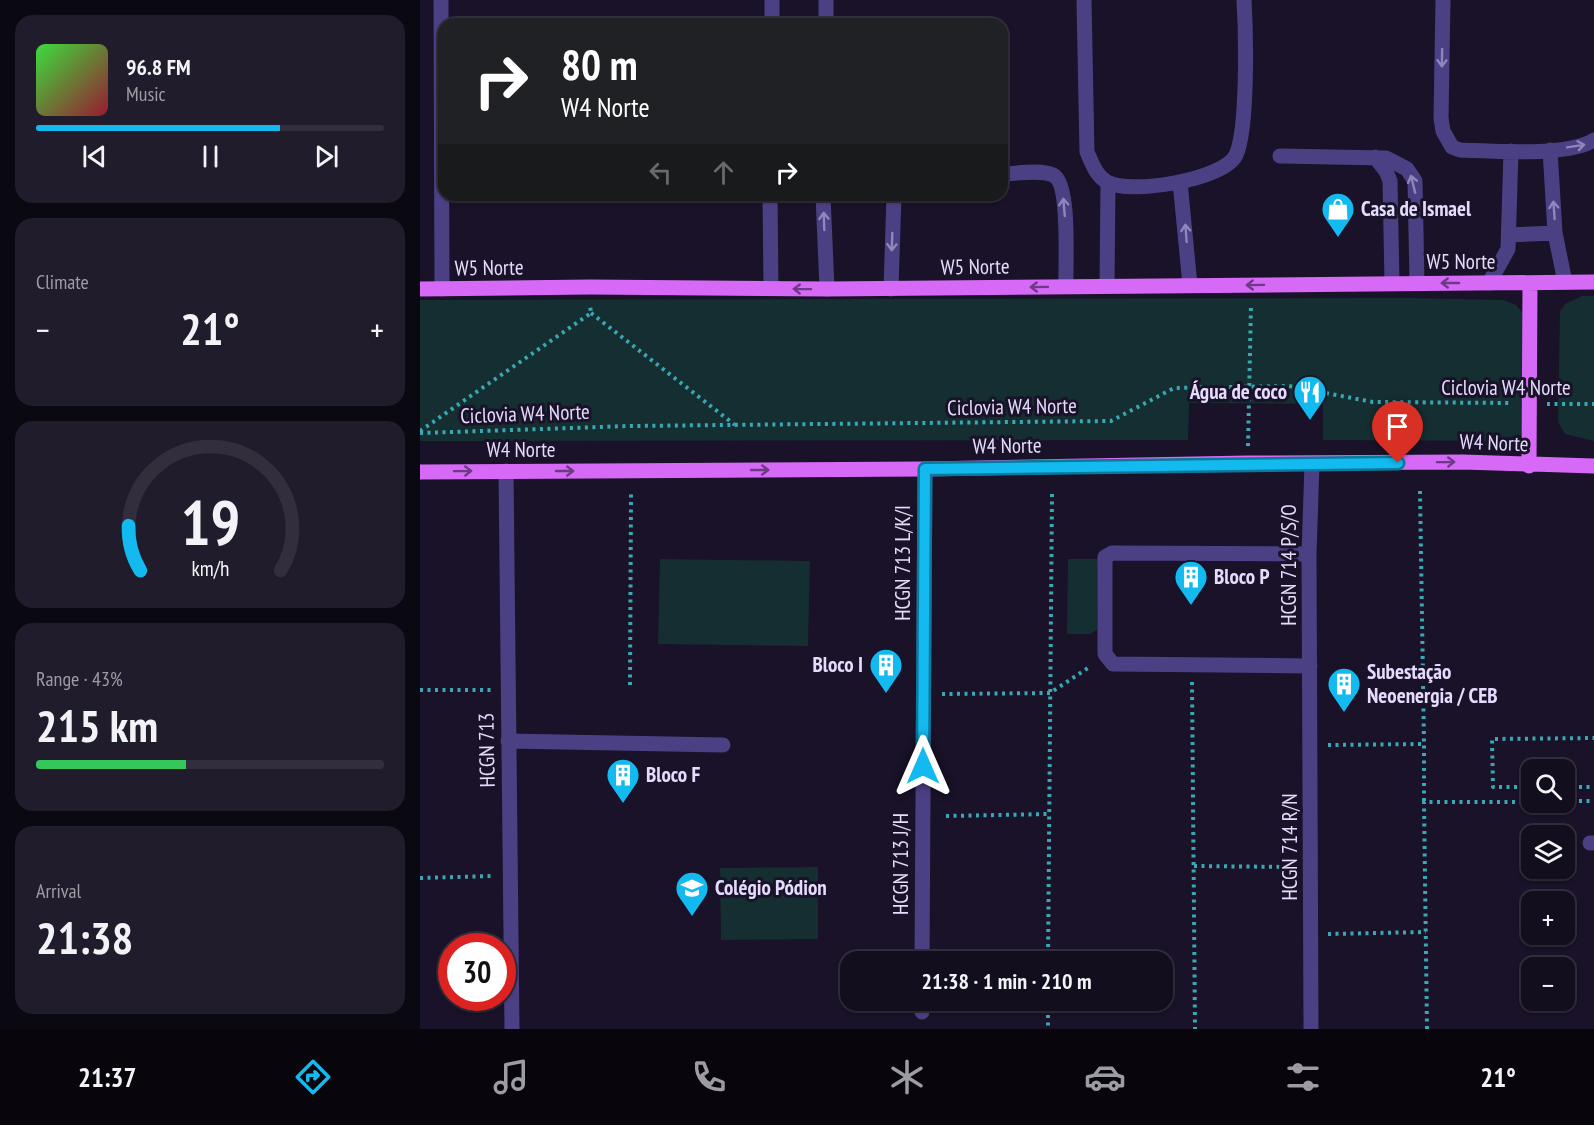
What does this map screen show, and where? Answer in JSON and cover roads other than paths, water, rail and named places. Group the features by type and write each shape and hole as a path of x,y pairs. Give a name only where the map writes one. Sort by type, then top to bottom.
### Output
{"main road":[{"name":"W5 Norte","path":"420,290 590,287 827,290 1594,282"},
{"path":"1529,466 1530,283"},
{"name":"W4 Norte","path":"420,472 925,469 1248,463 1463,462 1529,466 1594,466"}],"street":[{"path":"441,0 441,18"},
{"path":"772,0 772,18"},
{"path":"826,0 826,18"},
{"path":"1084,0 1087,152 1095,170 1108,183 1128,186 1180,182 1222,169 1234,159 1240,143 1244,0"},
{"path":"1443,0 1441,118 1447,141 1452,147 1460,150 1550,150 1587,144 1594,140"},
{"path":"1550,150 1555,233 1565,282"},
{"path":"1488,283 1508,249 1511,151"},
{"path":"1280,156 1375,157 1397,162 1407,169 1415,181 1417,284"},
{"path":"1375,157 1386,171 1390,181 1392,284"},
{"path":"1008,174 1045,173 1054,175 1060,181 1065,212 1066,286"},
{"path":"1180,182 1190,285"},
{"path":"1107,286 1108,183"},
{"path":"442,201 442,289"},
{"path":"770,201 771,288"},
{"path":"823,201 827,290"},
{"path":"891,289 894,201"},
{"path":"1392,217 1416,215"},
{"path":"1509,234 1555,233"},
{"name":"HCGN 714 P/S/O","path":"1310,666 1309,554 1312,464"},
{"name":"HCGN 713 L/K/I","path":"923,766 925,469"},
{"name":"HCGN 713","path":"506,471 512,1029"},
{"path":"1309,554 1112,553 1105,557 1105,654 1113,664 1310,666"},
{"name":"HCGN 714 R/N","path":"1310,666 1311,1029"},
{"path":"508,741 723,745"},
{"name":"HCGN 713 J/H","path":"922,951 923,766"}],"place":[{"name":"Casa de Ismael","path":"1338,238"},
{"name":"Água de coco","path":"1310,421"},
{"name":"Bloco P","path":"1191,606"},
{"name":"Bloco I","path":"886,694"},
{"name":"Subestação Neoenergia / CEB","path":"1344,713"},
{"name":"Bloco F","path":"623,804"},
{"name":"Colégio Pódion","path":"692,917"}]}
